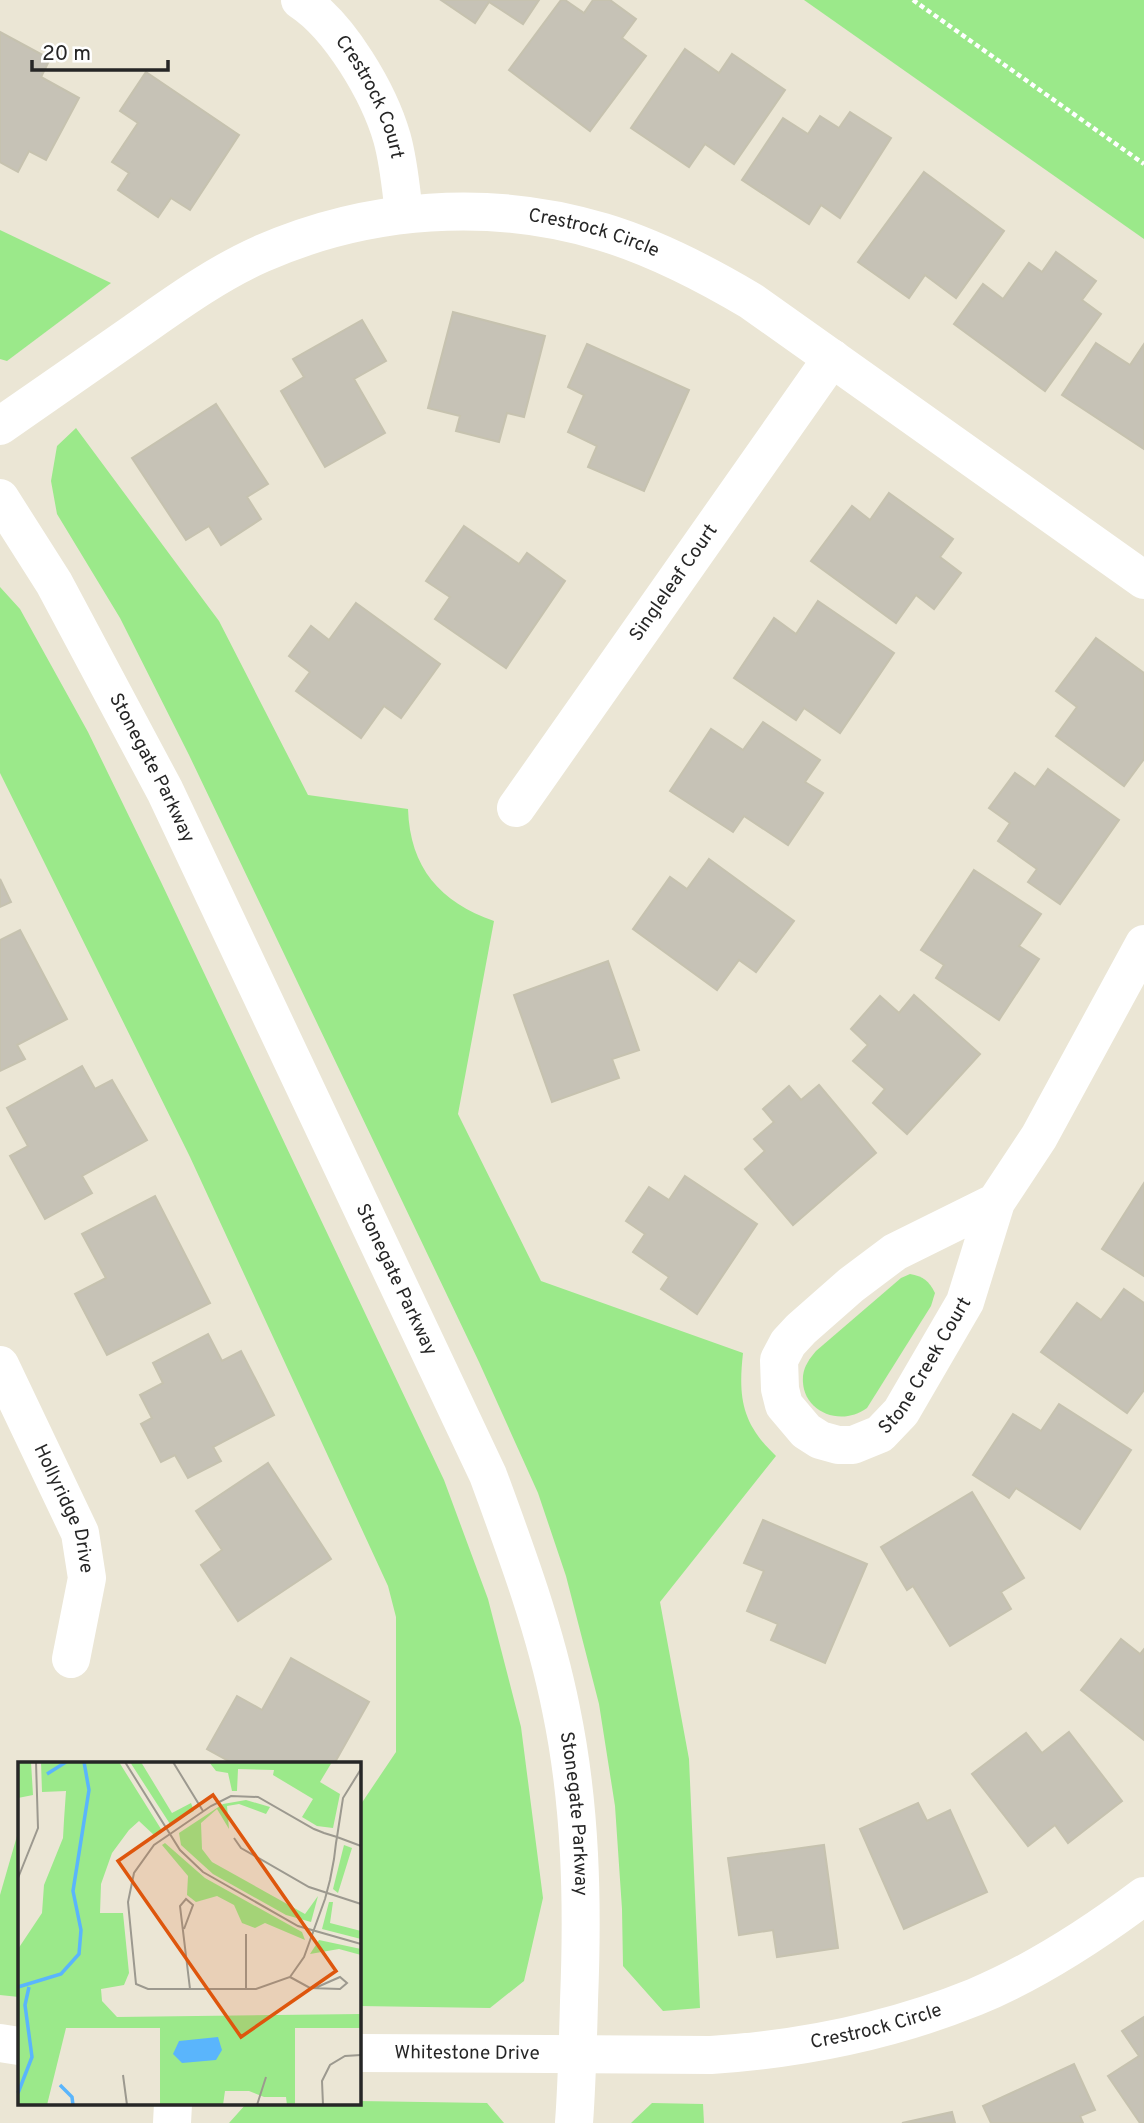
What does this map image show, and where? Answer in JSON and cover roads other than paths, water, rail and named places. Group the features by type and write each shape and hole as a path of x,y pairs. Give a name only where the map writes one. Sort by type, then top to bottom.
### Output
{"street":[{"name":"Crestrock Court","path":"300,0 335,33 363,70 392,137 404,214"},
{"name":"Crestrock Circle","path":"0,426 184,297 259,255 332,230 404,214 449,212 555,220 603,232 698,270 751,301 1144,580"},
{"name":"Singleleaf Court","path":"516,808 832,358"},
{"name":"Stonegate Parkway","path":"0,498 61,595 165,791 488,1475 517,1553 561,1707 570,1758 581,1867 578,2055 574,2123"},
{"name":"Stone Creek Court","path":"996,1202 895,1252 851,1285 788,1343 779,1360 780,1389 784,1405 806,1431 820,1440 838,1445 853,1445 880,1434 901,1412 965,1302 996,1202 1039,1137 1144,944"},
{"name":"Hollyridge Drive","path":"0,1365 80,1533 87,1578 71,1659"},
{"name":"Crestrock Circle","path":"578,2055 711,2055 766,2051 818,2043 904,2021 977,1996 1040,1965 1087,1937 1144,1896"},
{"path":"0,2043 18,2046"},
{"name":"Whitestone Drive","path":"360,2053 578,2055"}]}
